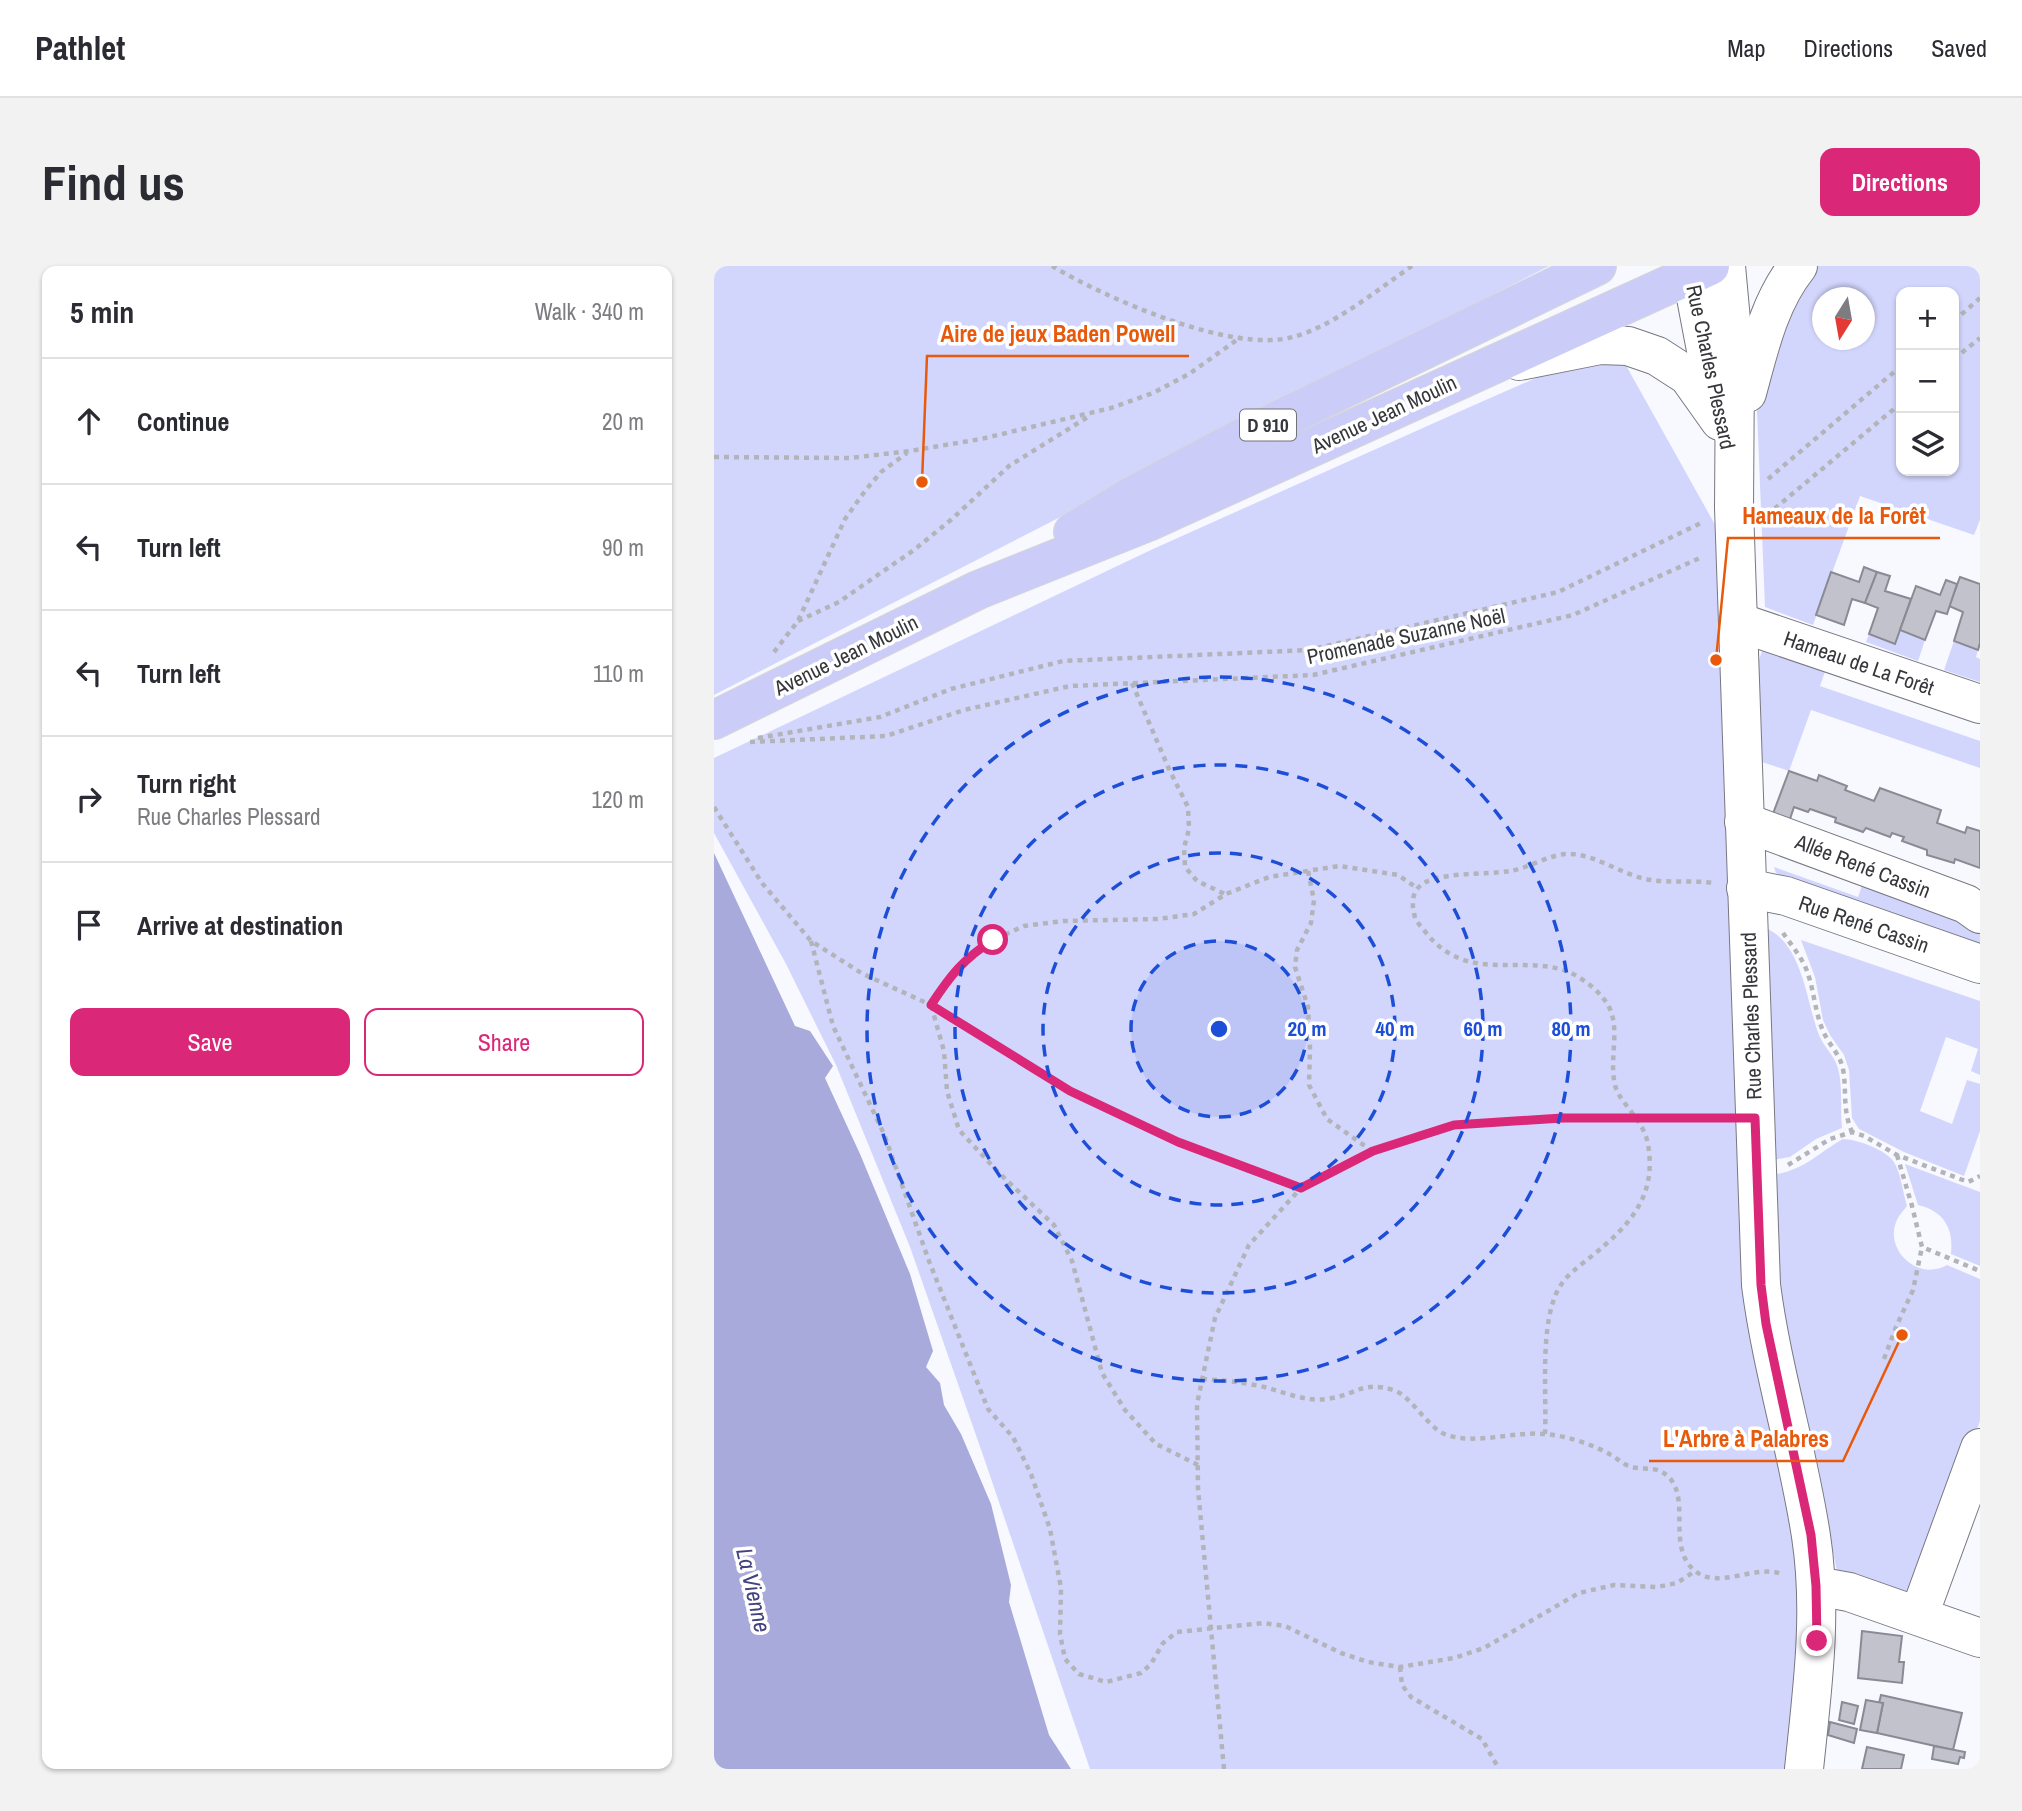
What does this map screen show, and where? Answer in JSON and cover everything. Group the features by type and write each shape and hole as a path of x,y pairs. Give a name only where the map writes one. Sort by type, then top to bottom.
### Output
{"main road":[{"name":"Avenue Jean Moulin","path":"978,590 1148,522 1704,268"},
{"name":"Avenue Jean Moulin","path":"735,734 1132,496 1240,439 1583,270"}],"street":[{"path":"1733,467 1747,394 1761,341 1786,280 1798,266"},
{"name":"Rue Charles Plessard","path":"1704,268 1720,421 1733,467"},
{"name":"Rue Charles Plessard","path":"1704,268 1735,365 1734,525 1761,1285 1766,1324 1811,1535 1816,1586 1817,1641 1804,1769"},
{"path":"1483,368 1600,345 1628,346 1657,356 1688,376 1720,421"},
{"name":"Hameau de La Forêt","path":"1738,622 1980,704"},
{"name":"Allée René Cassin","path":"1744,821 1966,904 1980,914"},
{"name":"Rue René Cassin","path":"1746,888 1786,896 1980,964"},
{"path":"1919,1615 1980,1448"},
{"path":"1816,1586 1849,1592 1980,1638"}],"path":[{"path":"1052,266 1081,283 1152,314 1219,334 1261,340 1293,337 1325,323 1412,266"},
{"path":"1959,317 1980,298"},
{"path":"714,457 850,458 981,439 1095,411 1153,393 1189,374 1241,337"},
{"path":"1959,355 1980,338"},
{"path":"735,734 880,717 951,689 1063,661 1309,650 1558,592 1734,525 1896,371"},
{"name":"Promenade Suzanne Noël","path":"735,734 886,736 964,710 1070,686 1313,675 1573,615 1734,525 1896,407"},
{"path":"798,621 839,602 869,581 943,526 1009,466 1095,411"},
{"path":"771,656 798,621 845,519 881,472 910,451"},
{"path":"1132,683 1168,769 1188,807 1185,867 1197,881 1226,894"},
{"path":"714,807 762,883 811,941 863,974 931,1005 1070,1091 1178,1142 1301,1188"},
{"path":"1545,1434 1546,1338 1551,1308 1559,1288 1572,1272 1630,1222 1644,1197 1649,1173 1648,1144 1638,1118 1616,1088 1612,1068 1615,1022 1605,1000 1587,983 1563,969 1537,965 1502,967 1477,964 1455,956 1431,939 1415,919 1412,902 1418,888 1430,879 1510,871 1565,854 1588,858 1621,872 1650,880 1701,881 1746,888"},
{"path":"1198,1465 1156,1444 1125,1410 1102,1373 1072,1261 1054,1226 959,1130 947,1091 944,1051 931,1005 970,955 993,940 1024,926 1063,921 1158,919 1194,914 1226,894 1269,877 1339,866 1398,875 1418,888"},
{"path":"1308,871 1314,900 1311,923 1297,950 1294,967 1308,1007 1309,1085 1327,1119 1373,1151"},
{"path":"1777,924 1804,964 1820,1025 1826,1039 1838,1053 1843,1067 1846,1118 1852,1132"},
{"path":"811,941 833,1026 884,1134 929,1261 988,1409 1013,1437 1031,1474 1050,1529 1061,1588 1060,1634 1065,1659 1079,1674 1106,1682 1141,1673 1151,1664 1163,1643 1177,1632 1263,1623 1285,1626 1341,1653 1368,1662 1400,1667 1454,1658 1484,1648 1579,1593 1614,1585 1657,1587 1677,1583 1695,1571"},
{"path":"1224,1769 1198,1465 1197,1404 1215,1318 1250,1245 1301,1188 1373,1151 1454,1125 1562,1118 1755,1118"},
{"path":"1756,1168 1792,1165 1830,1139 1852,1132 1897,1155 1968,1181 1980,1175"},
{"path":"1884,1359 1895,1327 1913,1290 1922,1247 1897,1155"},
{"path":"1922,1247 1980,1271"},
{"path":"1202,1379 1262,1386 1301,1398 1331,1399 1373,1385 1397,1391 1446,1435 1464,1439 1545,1434 1583,1442 1630,1467 1660,1471 1673,1483 1679,1503 1678,1532 1681,1552 1695,1571 1714,1578 1771,1570 1816,1586"},
{"path":"1400,1667 1402,1685 1411,1697 1482,1739 1499,1769"}],"shaded area":[{"path":"714,266 1549,266 714,695"},
{"path":"1818,266 1980,266 1980,520 1974,535 1860,496 1813,625 1765,607 1757,411 1781,328 1808,276"},
{"path":"1623,360 1718,530 1726,690 1806,1586 1787,1769 1090,1769 910,1247 836,1065 786,964 714,833 714,758 1153,549 1561,367"},
{"path":"1900,630 1925,640 1918,661 1866,642 1869,634 1895,643"},
{"path":"1954,641 1978,650 1976,657 1980,659 1980,682 1944,670"},
{"path":"1774,649 1827,666 1820,686 1980,741 1980,768 1811,710 1789,771 1759,761 1758,663 1762,651"},
{"path":"1774,867 1858,897 1865,877 1980,930 1980,944 1776,873"},
{"path":"1763,927 1776,934 1787,945 1795,959 1819,1035 1838,1068 1841,1090 1842,1128 1816,1139 1790,1157 1772,1160"},
{"path":"1801,940 1980,1001 1980,1075 1971,1071 1978,1049 1946,1037 1920,1111 1952,1124 1967,1080 1980,1084 1980,1131 1964,1176 1904,1152 1859,1129 1852,1118 1849,1070 1844,1055 1823,1020 1815,977"},
{"path":"1843,1139 1871,1146 1885,1153 1894,1162 1907,1206 1897,1220 1895,1242 1906,1260 1925,1269 1947,1265 1980,1279 1980,1421 1916,1600 1837,1571 1783,1319 1771,1175 1801,1166"},
{"path":"1905,1164 1980,1192 1980,1266 1951,1254 1949,1229 1935,1212 1918,1205"}],"water":[{"name":"La Vienne","path":"714,853 795,1026 810,1031 833,1066 825,1078 910,1274 933,1351 926,1367 940,1383 944,1405 961,1434 991,1504 1011,1585 1009,1602 1049,1735 1071,1769 714,1769"}],"building":[{"path":"1864,567 1877,572 1865,603 1852,599 1844,625 1816,615 1831,572 1859,582"},
{"path":"1877,572 1890,576 1885,591 1911,599 1895,644 1869,634 1878,608 1865,603"},
{"path":"1960,577 1980,584 1978,650 1954,641 1963,612 1949,606"},
{"path":"1946,580 1957,584 1947,614 1936,611 1925,640 1900,630 1916,586 1940,595"},
{"path":"1789,771 1817,781 1819,775 1847,786 1845,790 1874,801 1880,788 1941,810 1937,823 1965,833 1967,827 1980,831 1980,868 1955,859 1954,863 1927,855 1927,850 1902,841 1904,837 1892,833 1890,837 1866,828 1863,832 1810,809 1808,812 1794,807 1788,825 1771,819"},
{"path":"1862,1631 1902,1636 1899,1662 1904,1662 1902,1683 1858,1678"},
{"path":"1881,1695 1962,1713 1953,1750 1877,1733 1883,1703 1879,1703"},
{"path":"1866,1700 1883,1703 1877,1733 1860,1730"},
{"path":"1842,1702 1858,1706 1854,1724 1839,1720"},
{"path":"1830,1722 1857,1729 1854,1743 1828,1735"},
{"path":"1934,1746 1965,1752 1964,1758 1960,1757 1958,1764 1932,1759"},
{"path":"1867,1747 1904,1755 1901,1769 1862,1769"}],"place":[{"name":"Aire de jeux Baden Powell","path":"922,482"},
{"name":"Hameaux de la Forêt","path":"1716,660"},
{"name":"L'Arbre à Palabres","path":"1902,1335"}],"route":[{"path":"993,940 970,955 931,1005 1070,1091 1178,1142 1301,1188 1373,1151 1454,1125 1562,1118 1755,1118 1761,1285 1766,1324 1811,1535 1816,1586 1817,1641"}]}
